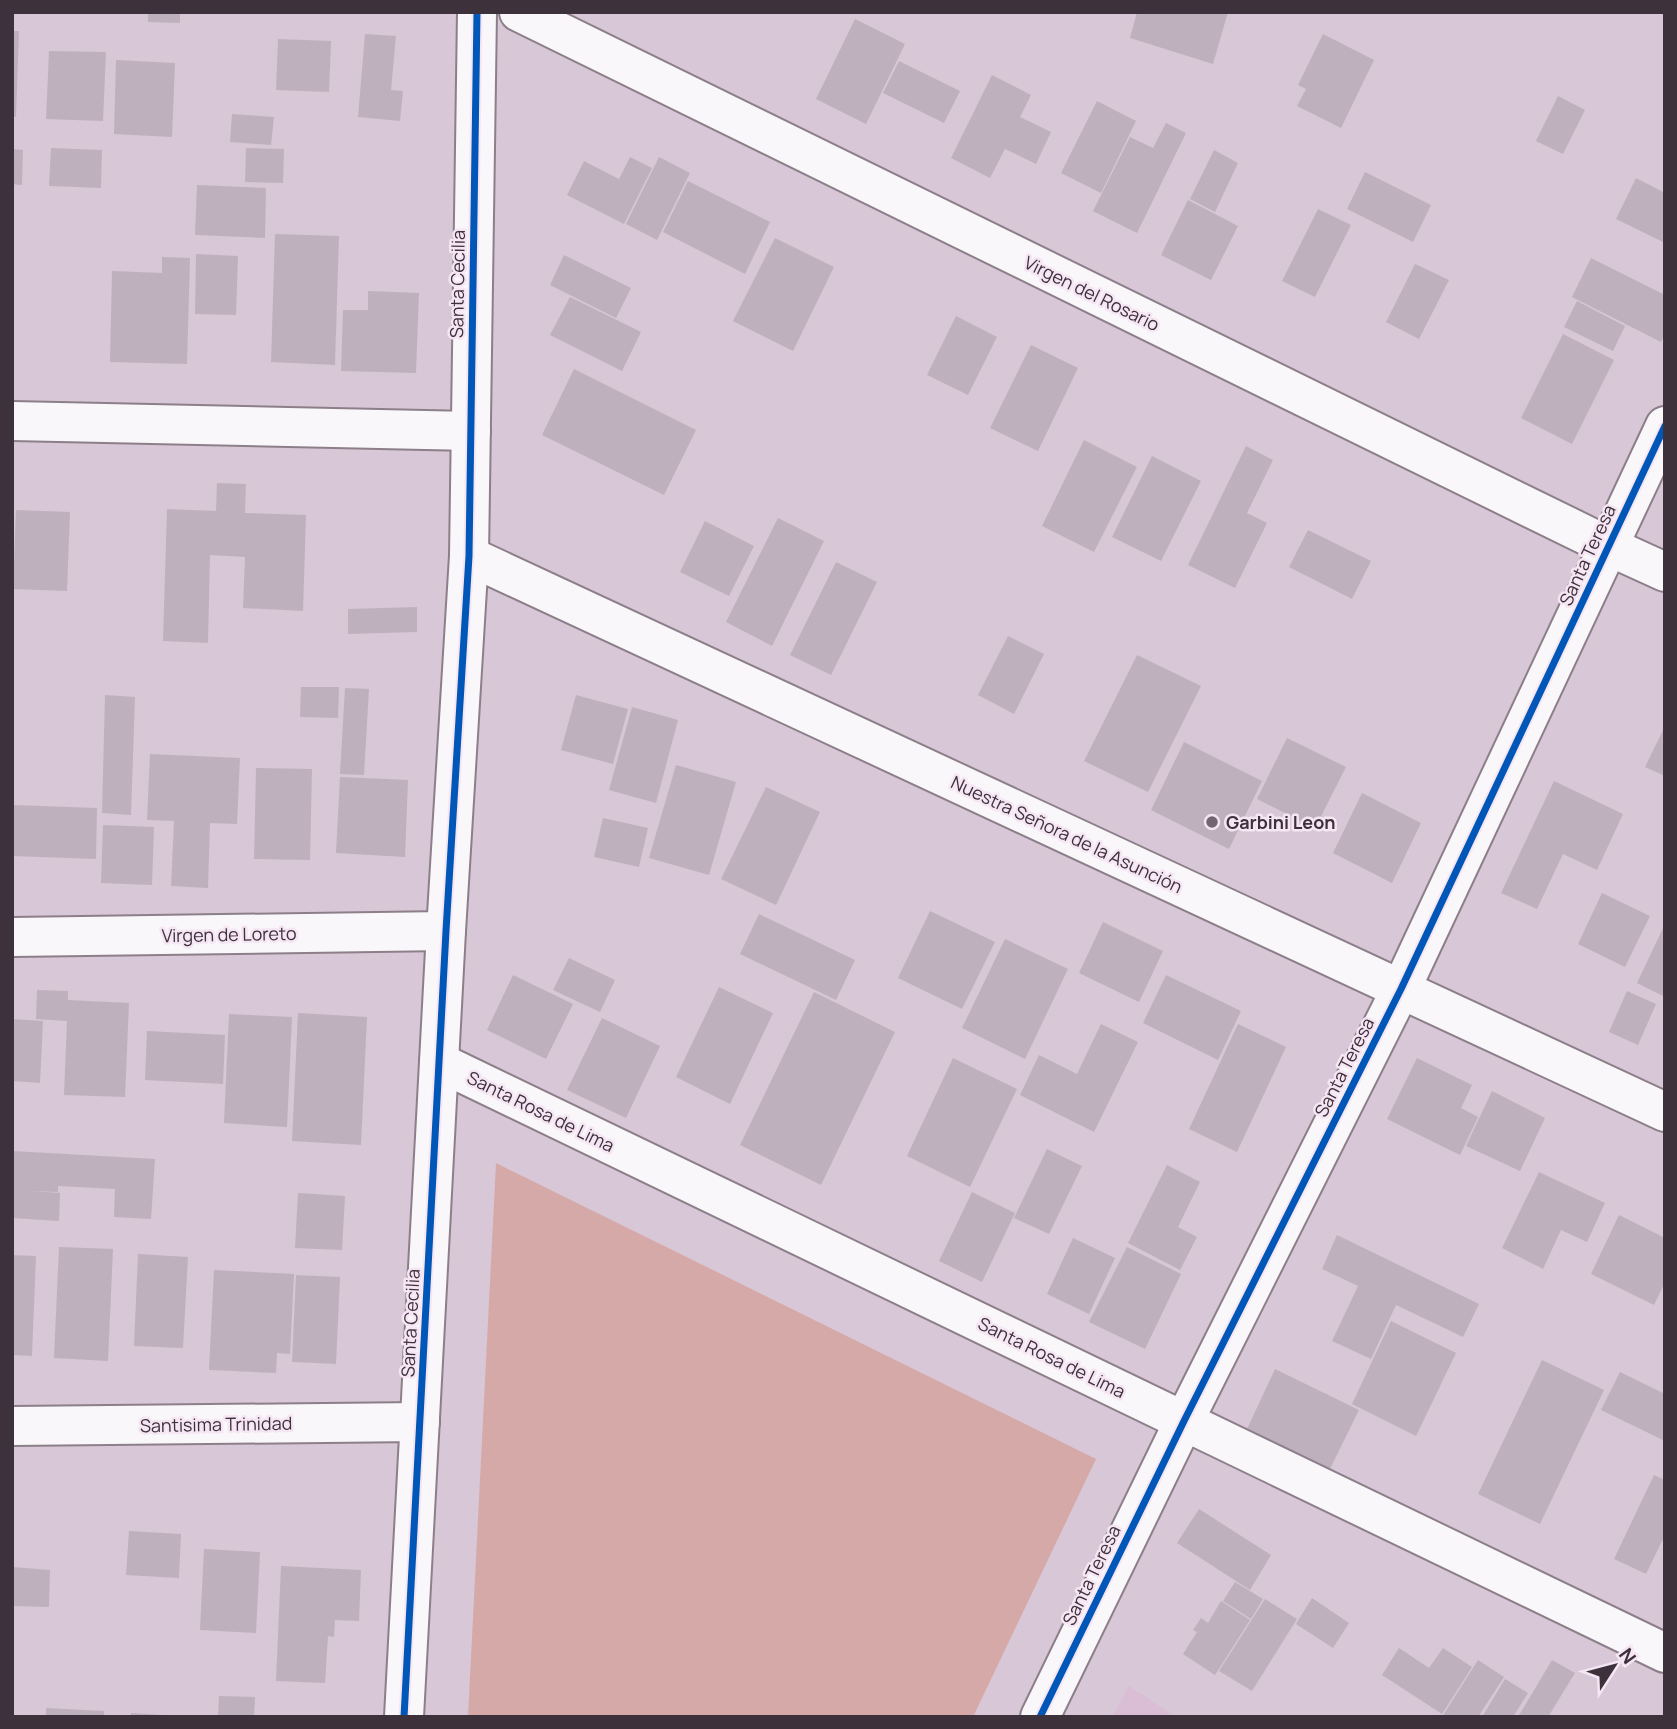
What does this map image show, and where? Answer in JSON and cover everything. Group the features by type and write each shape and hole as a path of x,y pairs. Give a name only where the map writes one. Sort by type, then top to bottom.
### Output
{"street":[{"name":"Santa Cecilia","path":"404,1717 469,556 477,12"},
{"name":"Virgen del Rosario","path":"519,12 1608,547 1665,572"},
{"path":"12,421 471,431"},
{"name":"Santa Teresa","path":"1040,1717 1184,1421 1401,989 1665,426"},
{"name":"Nuestra Señora de la Asunción","path":"469,556 1665,1112"},
{"name":"Virgen de Loreto","path":"12,937 446,930"},
{"name":"Santa Rosa de Lima","path":"439,1062 1665,1653"},
{"name":"Santisima Trinidad","path":"12,1426 420,1422"}],"shaded area":[{"path":"496,1163 1096,1459 973,1717 468,1717"},
{"path":"1129,1686 1176,1717 1112,1717"}],"building":[{"path":"148,12 180,12 180,23 148,22"},
{"path":"1137,12 1228,12 1213,64 1130,38"},
{"path":"855,19 905,44 866,124 816,99"},
{"path":"12,31 19,31 16,117 12,116"},
{"path":"365,34 396,36 391,90 403,91 400,121 358,117"},
{"path":"1323,34 1374,60 1341,128 1297,106 1306,89 1298,85"},
{"path":"278,39 331,41 329,92 276,90"},
{"path":"49,51 106,52 103,121 46,119"},
{"path":"116,60 175,63 172,137 114,134"},
{"path":"899,61 960,91 944,123 883,93"},
{"path":"992,75 1031,95 1020,117 1051,132 1036,164 1005,149 990,178 951,158"},
{"path":"1558,96 1585,110 1563,154 1536,141"},
{"path":"1097,101 1136,121 1101,193 1061,173"},
{"path":"232,114 274,117 271,145 230,142"},
{"path":"1166,123 1186,133 1137,233 1093,211 1130,137 1153,148"},
{"path":"51,148 102,150 101,188 49,186"},
{"path":"246,148 284,149 283,183 245,182"},
{"path":"12,149 23,150 22,185 12,184"},
{"path":"1214,150 1238,163 1215,212 1190,199"},
{"path":"630,157 652,168 624,224 567,195 584,161 619,179"},
{"path":"659,157 690,173 657,240 626,224"},
{"path":"1365,172 1431,205 1413,242 1347,209"},
{"path":"1636,178 1665,193 1665,243 1616,219"},
{"path":"688,181 770,222 745,274 663,232"},
{"path":"197,185 266,188 265,238 195,235"},
{"path":"1188,200 1238,226 1211,280 1161,255"},
{"path":"1318,209 1351,225 1315,297 1282,281"},
{"path":"275,234 339,236 335,365 271,362"},
{"path":"775,238 834,267 793,351 733,321"},
{"path":"196,254 238,256 236,315 195,314"},
{"path":"564,255 631,288 616,318 550,285"},
{"path":"162,257 190,258 187,364 110,362 112,271 162,273"},
{"path":"1591,258 1665,295 1665,334 1661,342 1572,297"},
{"path":"1415,264 1449,280 1419,339 1386,322"},
{"path":"368,291 419,293 416,373 341,371 343,310 368,310"},
{"path":"570,297 641,332 622,371 550,335"},
{"path":"1577,301 1625,326 1613,351 1564,327"},
{"path":"956,316 997,337 968,395 927,375"},
{"path":"1563,334 1614,360 1572,444 1521,418"},
{"path":"1031,345 1078,368 1038,451 990,428"},
{"path":"574,369 696,430 664,495 542,435"},
{"path":"1084,440 1137,467 1094,552 1042,526"},
{"path":"1246,446 1273,460 1247,513 1267,523 1235,588 1188,565"},
{"path":"1152,456 1201,481 1161,561 1112,537"},
{"path":"217,483 246,484 245,513 306,515 303,611 243,608 245,557 210,555 208,643 163,641 167,509 216,511"},
{"path":"16,510 70,512 67,591 13,589"},
{"path":"778,518 824,541 772,646 726,622"},
{"path":"705,521 754,546 729,596 680,572"},
{"path":"1308,530 1371,561 1352,599 1289,567"},
{"path":"836,562 877,582 831,675 790,655"},
{"path":"417,607 417,632 348,634 348,609"},
{"path":"1008,636 1044,654 1014,714 978,695"},
{"path":"1137,655 1201,686 1148,792 1084,761"},
{"path":"301,687 339,687 338,718 300,717"},
{"path":"345,688 369,689 364,775 340,774"},
{"path":"105,695 135,697 131,815 102,813"},
{"path":"576,695 628,709 613,764 561,750"},
{"path":"632,707 678,720 656,803 609,790"},
{"path":"1665,726 1665,776 1645,767"},
{"path":"1287,738 1346,767 1315,828 1257,799"},
{"path":"1184,742 1262,781 1229,849 1151,810"},
{"path":"150,754 240,758 237,824 210,823 208,888 171,886 174,821 147,820"},
{"path":"676,765 736,782 709,875 649,858"},
{"path":"256,768 312,769 310,860 254,859"},
{"path":"340,777 408,780 405,857 336,853"},
{"path":"1554,781 1623,814 1597,870 1563,854 1537,909 1501,893"},
{"path":"766,787 820,812 776,905 721,879"},
{"path":"1362,793 1421,823 1392,883 1333,853"},
{"path":"14,805 97,808 96,859 12,856"},
{"path":"603,818 648,828 639,867 594,857"},
{"path":"103,825 154,827 152,885 101,883"},
{"path":"1602,893 1650,916 1625,967 1578,944"},
{"path":"930,911 995,942 962,1009 898,978"},
{"path":"759,914 855,960 836,1000 740,954"},
{"path":"1103,922 1163,951 1139,1002 1079,973"},
{"path":"1665,924 1665,997 1637,983"},
{"path":"1005,939 1068,969 1025,1059 962,1028"},
{"path":"569,958 615,980 600,1012 553,990"},
{"path":"513,975 573,1004 546,1059 487,1030"},
{"path":"1166,975 1241,1011 1218,1060 1143,1023"},
{"path":"719,987 773,1013 730,1104 676,1077"},
{"path":"37,990 68,991 68,1000 129,1003 125,1097 64,1095 67,1021 36,1019"},
{"path":"1627,991 1656,1004 1638,1045 1609,1032"},
{"path":"814,992 895,1032 821,1185 740,1145"},
{"path":"298,1013 367,1017 361,1145 292,1141"},
{"path":"229,1014 292,1017 287,1127 224,1123"},
{"path":"602,1018 660,1046 626,1118 567,1090"},
{"path":"12,1019 43,1021 40,1083 12,1081"},
{"path":"1101,1024 1138,1042 1094,1132 1020,1095 1039,1055 1077,1074"},
{"path":"1238,1024 1286,1047 1237,1152 1189,1129"},
{"path":"147,1031 225,1035 223,1084 145,1080"},
{"path":"953,1058 1017,1089 970,1187 907,1156"},
{"path":"1417,1058 1472,1085 1461,1108 1478,1117 1460,1155 1387,1119"},
{"path":"1492,1091 1545,1118 1520,1171 1466,1146"},
{"path":"1047,1149 1082,1166 1049,1234 1014,1218"},
{"path":"12,1151 155,1159 151,1219 114,1217 115,1189 58,1186 58,1192 30,1191 60,1193 59,1221 12,1218"},
{"path":"1167,1165 1200,1182 1178,1227 1197,1237 1180,1270 1128,1243"},
{"path":"1539,1172 1605,1203 1587,1242 1561,1230 1543,1269 1502,1248"},
{"path":"972,1192 1015,1213 982,1282 939,1261"},
{"path":"298,1193 345,1196 342,1250 295,1248"},
{"path":"1619,1215 1665,1238 1665,1282 1654,1305 1591,1274"},
{"path":"1337,1235 1479,1304 1463,1337 1396,1305 1371,1359 1332,1341 1358,1286 1322,1269"},
{"path":"1073,1238 1115,1258 1089,1314 1047,1294"},
{"path":"59,1247 113,1249 108,1361 54,1358"},
{"path":"1127,1247 1181,1274 1145,1349 1089,1322"},
{"path":"138,1254 188,1257 183,1348 134,1346"},
{"path":"12,1255 36,1256 32,1356 12,1355"},
{"path":"214,1270 294,1274 290,1354 277,1353 276,1373 209,1370"},
{"path":"296,1275 340,1277 336,1364 292,1362"},
{"path":"1391,1321 1456,1353 1416,1436 1352,1404"},
{"path":"1542,1360 1604,1390 1540,1524 1478,1494"},
{"path":"1275,1369 1359,1410 1330,1469 1247,1429"},
{"path":"1620,1372 1665,1394 1665,1441 1601,1410"},
{"path":"1654,1475 1665,1480 1665,1535 1646,1574 1614,1559"},
{"path":"1199,1509 1271,1555 1250,1590 1177,1543"},
{"path":"129,1531 181,1534 179,1578 126,1575"},
{"path":"204,1549 260,1552 256,1633 200,1630"},
{"path":"281,1566 361,1570 359,1621 335,1620 334,1637 328,1636 325,1683 276,1681"},
{"path":"12,1567 50,1570 49,1607 12,1606"},
{"path":"1235,1582 1263,1599 1251,1619 1223,1601"},
{"path":"1312,1598 1349,1623 1333,1648 1296,1624"},
{"path":"1265,1599 1297,1619 1252,1691 1219,1671"},
{"path":"1221,1601 1250,1620 1215,1675 1183,1654 1197,1632 1193,1630 1201,1618 1208,1623"},
{"path":"1399,1648 1429,1668 1443,1648 1472,1667 1442,1714 1382,1675"},
{"path":"1478,1660 1504,1677 1478,1717 1442,1717"},
{"path":"1552,1660 1575,1673 1548,1717 1518,1717"},
{"path":"1505,1679 1528,1693 1513,1717 1482,1717"},
{"path":"219,1696 255,1697 254,1717 218,1717"},
{"path":"46,1708 104,1711 104,1717 46,1717"},
{"path":"131,1713 162,1715 162,1717 131,1717"}],"cycle path":[{"path":"404,1717 469,556 477,12"},
{"path":"1040,1717 1184,1421 1401,989 1665,426"}],"place":[{"name":"Garbini Leon","path":"1212,822"}]}
